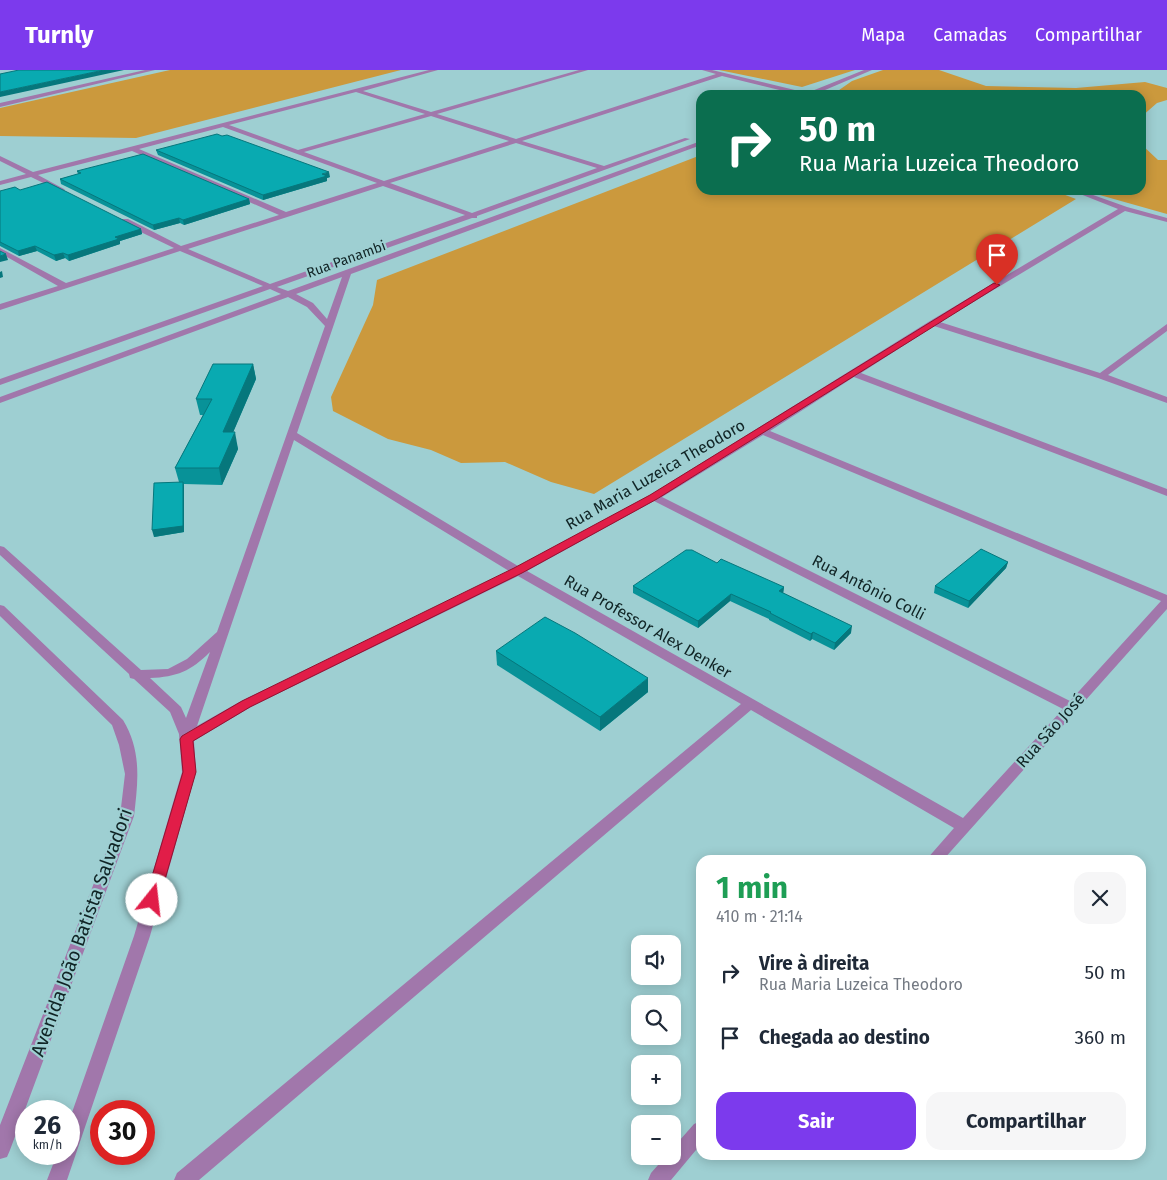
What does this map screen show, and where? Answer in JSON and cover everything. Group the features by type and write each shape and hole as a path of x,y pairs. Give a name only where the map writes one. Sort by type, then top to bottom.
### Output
{"street":[{"path":"0,105 152,70"},
{"path":"0,183 435,70"},
{"path":"297,152 585,70"},
{"path":"705,70 788,90"},
{"path":"820,90 869,70"},
{"path":"0,307 722,74"},
{"path":"831,90 840,81"},
{"path":"355,90 619,173"},
{"path":"223,125 491,222"},
{"name":"Rua Panambi","path":"0,382 696,136"},
{"name":"Rua Panambi","path":"0,400 285,294 491,222 696,145"},
{"path":"131,148 286,215"},
{"path":"0,158 66,192"},
{"path":"1086,195 1124,209 1167,220"},
{"name":"Rua Maria Luzeica Theodoro","path":"186,739 246,704 518,571 654,497 762,432 933,323 1124,209"},
{"path":"119,218 181,249 310,305 329,326"},
{"path":"0,250 65,286"},
{"path":"186,739 348,272"},
{"path":"933,323 1101,376 1167,400"},
{"path":"1101,376 1167,327"},
{"path":"853,373 1167,493"},
{"path":"762,432 1167,601"},
{"name":"Rua Professor Alex Denker","path":"293,435 518,571 964,826"},
{"name":"Rua Antônio Colli","path":"654,497 1070,707"},
{"path":"0,549 176,710 186,734 189,772 142,936 80,1115"},
{"name":"Rua São José","path":"938,855 1167,601"},
{"name":"Avenida João Batista Salvadori","path":"0,609 118,723 126,745 132,774 127,816 0,1150"},
{"path":"136,675 170,673 192,662 222,633"},
{"path":"184,1180 750,704"},
{"path":"658,1180 696,1136"},
{"path":"58,1180 63,1165"}],"shaded area":[{"path":"170,70 401,70 136,138 0,136 0,108"},
{"path":"719,70 855,70 802,87"},
{"path":"883,70 939,70 986,86 1076,88 1145,82 1167,88 1167,100 1157,103 1146,113 1146,90 839,90 852,81"},
{"path":"1146,149 1158,160 1167,160 1167,214 1100,195 1146,195"},
{"path":"696,157 696,195 1065,195 1076,199 594,494 551,482 505,462 461,463 431,450 388,439 333,411 331,397 373,305 377,280"}],"building":[{"path":"19,70 104,70 0,92 0,74"},
{"path":"217,134 227,135 329,172 322,174 327,176 263,195 156,150"},
{"path":"143,154 249,199 183,220 179,218 153,225 60,179 81,173 77,171"},
{"path":"47,182 141,229 115,237 119,239 68,255 63,253 54,255 35,246 18,251 0,242 0,191 15,187 20,190"},
{"path":"213,364 253,364 223,432 235,432 219,468 175,468 212,399 196,399"},
{"path":"183,482 183,526 152,530 154,483"},
{"path":"981,549 1008,562 969,601 935,586"},
{"path":"686,550 692,550 717,563 721,559 784,587 779,591 852,626 835,643 813,632 811,634 771,612 731,594 698,621 633,586"},
{"path":"545,617 575,633 648,678 600,717 496,651"}],"route":[{"path":"152,900 189,772 186,739 246,704 518,571 654,497 997,285"}]}
